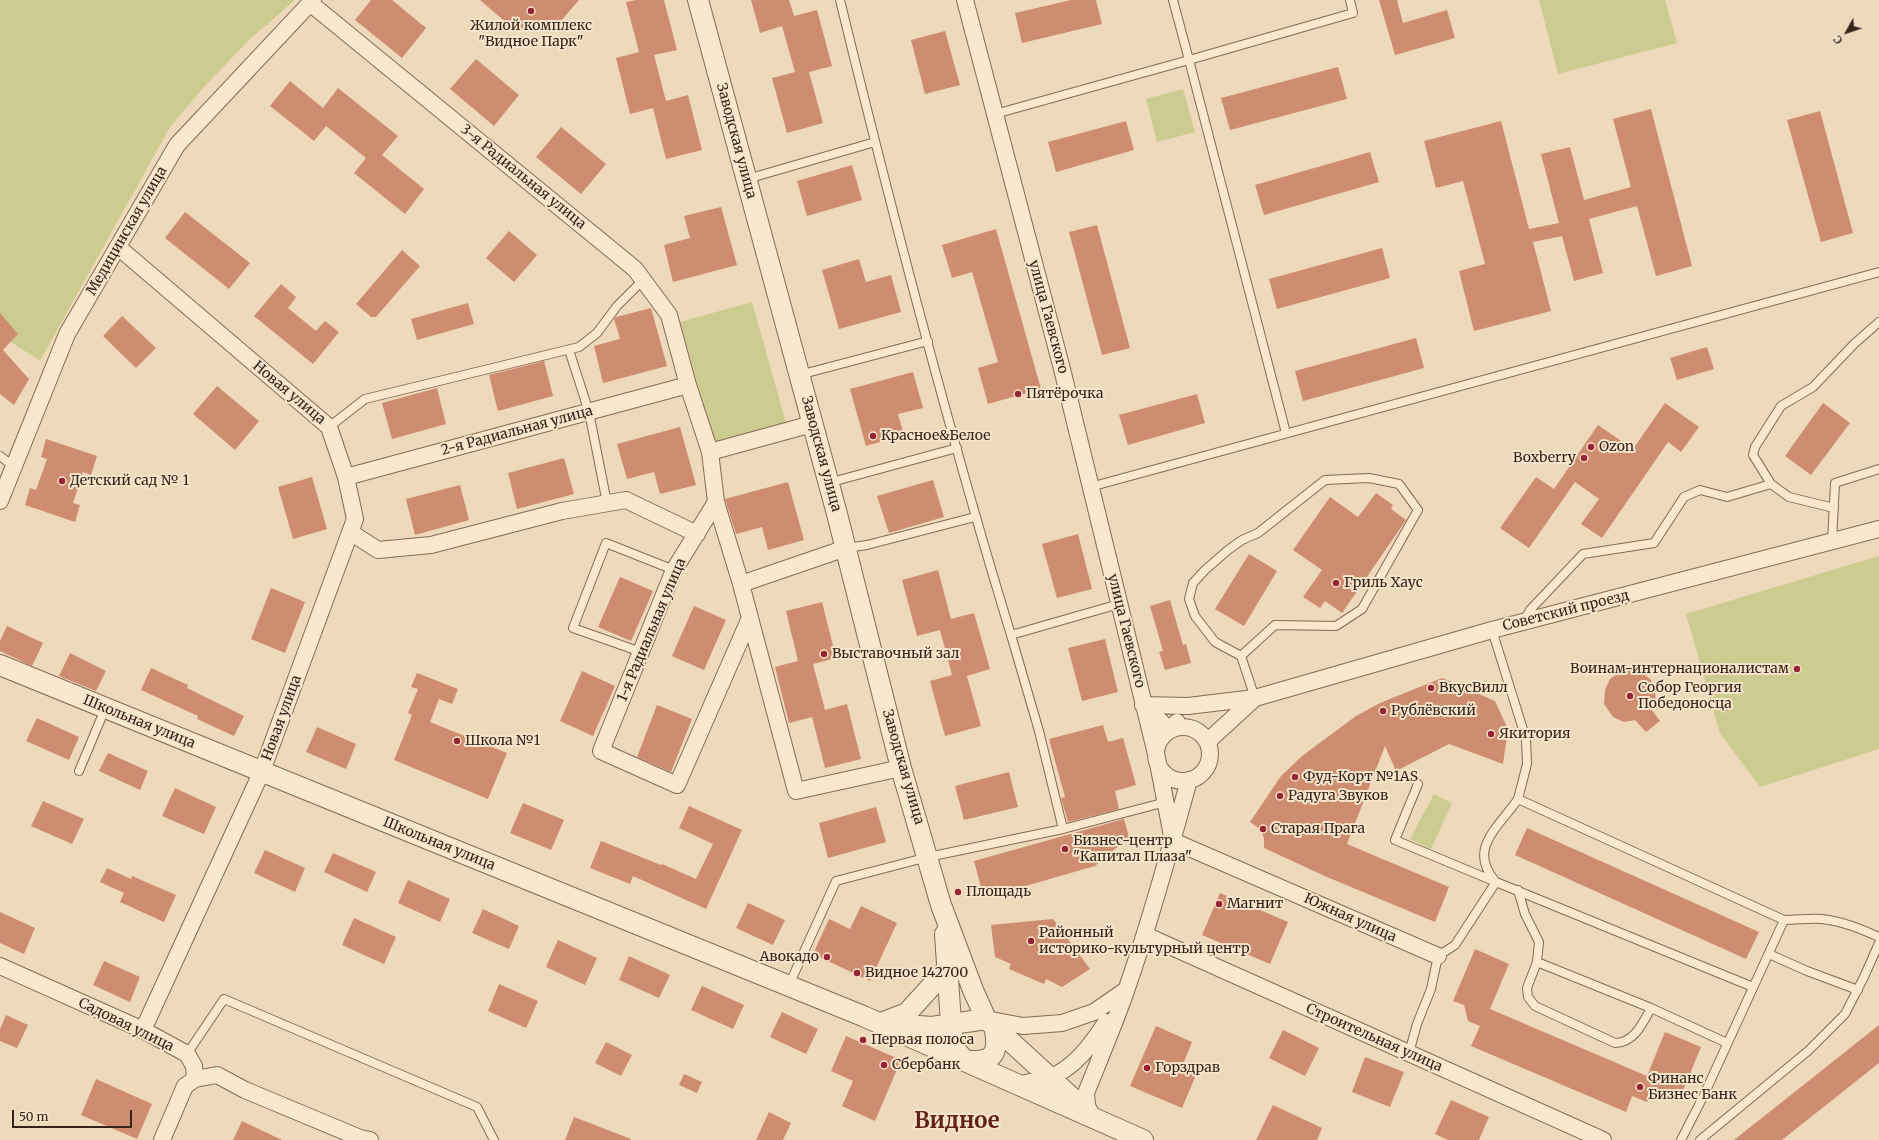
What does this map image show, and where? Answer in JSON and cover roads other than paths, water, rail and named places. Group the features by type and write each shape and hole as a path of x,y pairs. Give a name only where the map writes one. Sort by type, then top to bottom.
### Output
{"street":[{"name":"Заводская улица","path":"698,0 846,548 901,768 943,908"},
{"name":"улица Гаевского","path":"965,0 1062,369 1156,758 1173,841"},
{"name":"Медицинская улица","path":"0,501 67,334 177,145 312,2"},
{"name":"3-я Радиальная улица","path":"312,2 635,269 669,315 688,385"},
{"name":"Новая улица","path":"118,247 329,427 346,477 355,518 262,771 143,1030"},
{"name":"2-я Радиальная улица","path":"346,477 688,385"},
{"path":"688,385 710,452 716,502 741,584 749,620 796,791 901,768"},
{"path":"710,452 812,424"},
{"path":"350,532 378,550 431,545 562,511 626,500 697,534"},
{"name":"1-я Радиальная улица","path":"716,502 674,570 601,751 677,785 749,620"},
{"name":"Советский проезд","path":"1143,705 1188,706 1255,698 1492,630 1879,530"},
{"path":"741,584 846,548"},
{"name":"Школьная улица","path":"0,665 879,1023 1017,1085 1093,1117"},
{"name":"Советский проезд","path":"1207,742 1255,698"},
{"name":"улица Гаевского","path":"1143,705 1170,730"},
{"path":"1170,730 1179,727 1188,727 1199,732 1207,742 1210,751 1208,764 1203,773 1189,780 1175,780 1160,768 1156,758 1157,746 1163,736 1170,730 1188,706"},
{"name":"улица Гаевского","path":"1126,990 1145,935 1173,841 1189,780"},
{"name":"Южная улица","path":"1173,841 1438,956"},
{"path":"943,908 973,990 991,1024 998,1045 991,1057 980,1062 966,1061 956,1051 952,1038 943,908"},
{"name":"Строительная улица","path":"1145,935 1603,1140"},
{"name":"Садовая улица","path":"0,966 143,1030 186,1054 194,1066 195,1079"},
{"path":"879,1023 892,1020 908,1013 948,968"},
{"path":"879,1023 932,1027 991,1024 1023,1026 1062,1023 1094,1012 1126,990"},
{"path":"1017,1085 1049,1077 1070,1065 1092,1044 1126,990"},
{"path":"1093,1117 1087,1106 1086,1093 1126,990"},
{"path":"991,1024 1093,1117 1121,1136 1143,1140"},
{"path":"162,1140 185,1086 195,1079 217,1075 245,1090 363,1139"}],"lane":[{"path":"840,0 875,142 975,517 1039,731 1064,829"},
{"path":"1173,0 1286,433"},
{"path":"995,114 1353,13 1350,0"},
{"path":"746,179 875,142"},
{"path":"1090,487 1879,272"},
{"path":"329,427 365,399 579,347 597,333 617,306 643,280"},
{"path":"1834,508 1789,497 1771,484 1753,455 1755,447 1781,406 1813,387 1854,344 1879,322"},
{"path":"799,375 928,341"},
{"path":"569,350 590,412 608,503"},
{"path":"828,483 957,448"},
{"path":"0,456 14,467"},
{"path":"1832,542 1835,483 1879,469"},
{"path":"1241,656 1275,625 1336,626 1362,609 1418,510 1399,484 1369,478 1325,480 1258,533 1242,540 1228,550 1205,570 1193,583 1190,598 1195,616 1215,642 1241,656 1255,698"},
{"path":"1522,623 1530,610 1583,554 1654,543 1684,497 1700,490 1727,497 1771,484"},
{"path":"846,548 867,546 975,517"},
{"path":"641,652 573,628 606,543 674,570"},
{"path":"1011,635 1119,604"},
{"path":"1492,630 1526,739 1527,764 1518,799 1509,812 1500,820 1486,844 1484,851 1483,859 1487,872 1496,882"},
{"path":"79,771 105,709"},
{"path":"1418,784 1395,840 1753,987"},
{"path":"1518,799 1784,920 1821,919 1839,922 1879,937"},
{"path":"789,986 836,881 928,857 1064,829 1166,802"},
{"path":"1409,1053 1417,1024 1431,989 1438,956 1455,945 1496,882"},
{"path":"1518,890 1525,914 1539,942 1537,962 1527,988 1528,997 1535,1006 1615,1043 1623,1043 1633,1036 1644,1022 1650,1008"},
{"path":"1681,1140 1703,1097 1784,920"},
{"path":"1700,1140 1808,1051 1845,1014 1858,990 1879,943"},
{"path":"1769,954 1807,971 1858,990"},
{"path":"1537,962 1650,1008 1727,1043"},
{"path":"186,1054 224,999 477,1107 494,1140"}],"place":[{"name":"Жилой комплекс \"Видное Парк\"","path":"531,11"},
{"name":"Пятёрочка","path":"1018,394"},
{"name":"Красное&Белое","path":"873,436"},
{"name":"Ozon","path":"1591,447"},
{"name":"Boxberry","path":"1584,458"},
{"name":"Детский сад № 1","path":"62,481"},
{"name":"Гриль Хаус","path":"1336,583"},
{"name":"Выставочный зал","path":"824,654"},
{"name":"Воинам-интернационалистам","path":"1797,669"},
{"name":"ВкусВилл","path":"1431,688"},
{"name":"Собор Георгия Победоносца","path":"1630,696"},
{"name":"Рублёвский","path":"1383,711"},
{"name":"Якитория","path":"1491,734"},
{"name":"Школа №1","path":"457,741"},
{"name":"Фуд-Корт №1AS","path":"1295,777"},
{"name":"Радуга Звуков","path":"1280,796"},
{"name":"Старая Прага","path":"1263,829"},
{"name":"Бизнес-центр \"Капитал Плаза\"","path":"1065,849"},
{"name":"Площадь","path":"958,892"},
{"name":"Магнит","path":"1219,904"},
{"name":"Районный историко-культурный центр","path":"1031,941"},
{"name":"Авокадо","path":"827,957"},
{"name":"Видное 142700","path":"857,973"},
{"name":"Первая полоса","path":"863,1040"},
{"name":"Сбербанк","path":"884,1065"},
{"name":"Горздрав","path":"1147,1068"},
{"name":"Финанс Бизнес Банк","path":"1640,1087"}],"district":[{"name":"Видное","path":"957,1122"}]}
